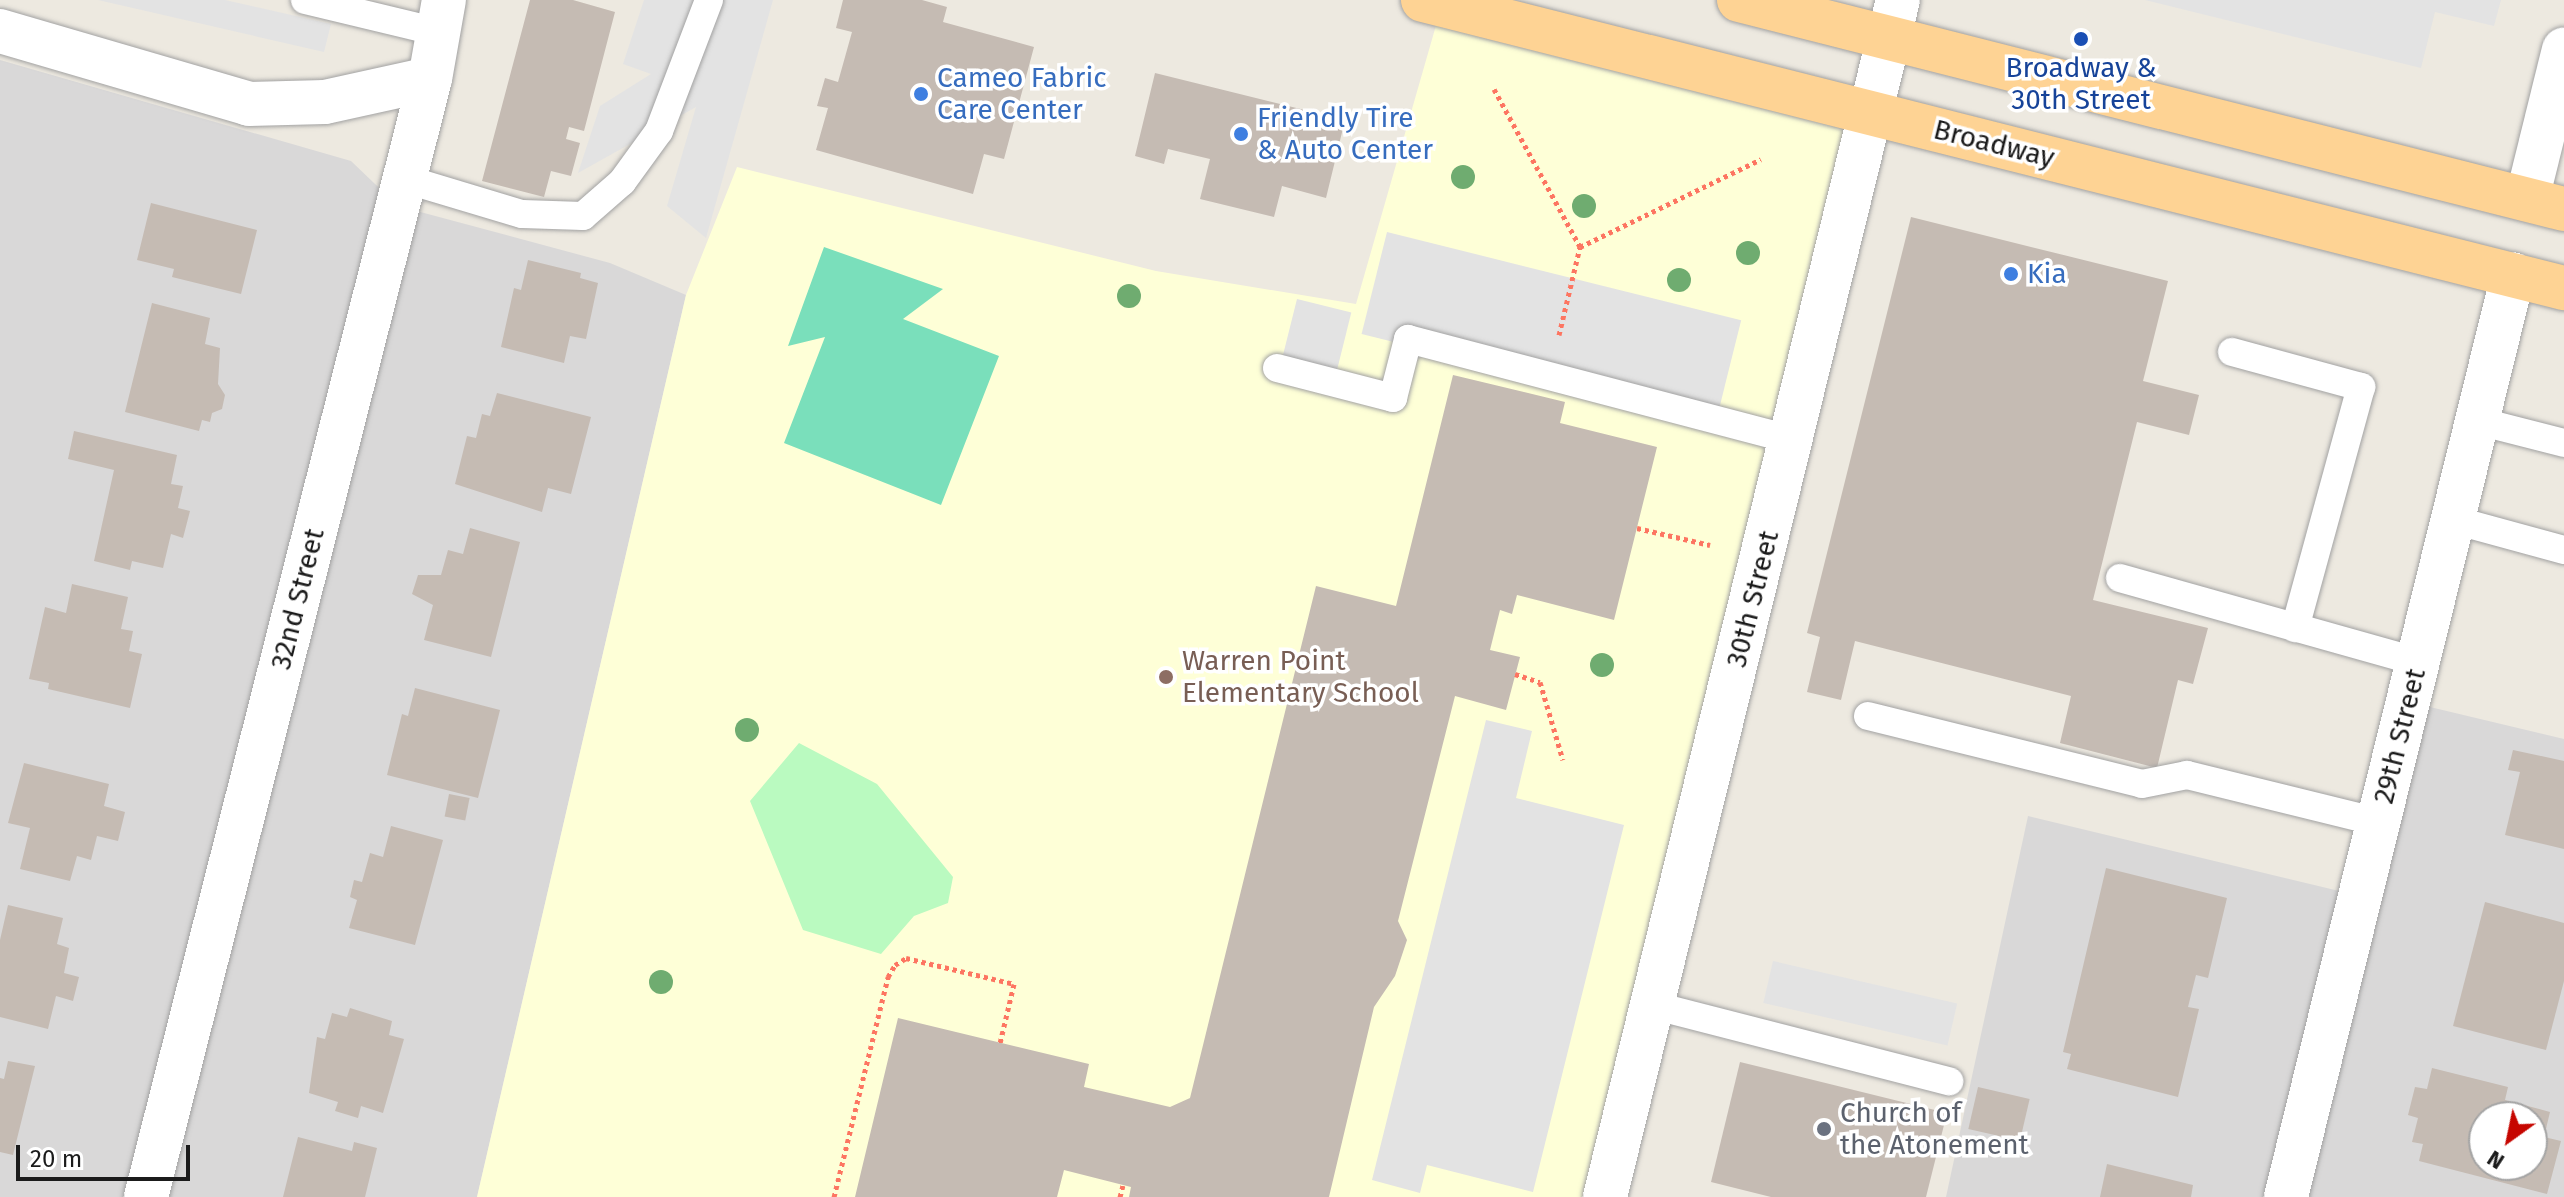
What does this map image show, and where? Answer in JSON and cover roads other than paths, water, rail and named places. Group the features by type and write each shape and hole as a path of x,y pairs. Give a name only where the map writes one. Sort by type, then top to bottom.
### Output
{"main road":[{"name":"Broadway","path":"1423,0 2564,288"},
{"path":"1739,0 1893,20 2546,204"}],"street":[{"name":"32nd Street","path":"146,1197 430,79 441,16"},
{"name":"30th Street","path":"1605,1197 1873,114 1893,20"},
{"path":"2,33 249,104 325,102 430,79"},
{"path":"2546,204 2564,49"},
{"name":"29th Street","path":"2286,1197 2513,275"}],"lane":[{"path":"305,0 441,16"},
{"path":"405,179 522,214 583,216 622,182 659,131 709,0"},
{"path":"1277,368 1393,398 1408,339 1792,440"},
{"path":"2232,352 2361,387 2295,628"},
{"path":"2478,421 2564,443"},
{"path":"2454,520 2564,550"},
{"path":"2120,578 2419,662"},
{"path":"1868,716 2142,784 2187,775 2379,822"},
{"path":"1652,1005 1949,1081"}],"place":[{"name":"Broadway & 30th Street","path":"2081,39"},
{"name":"Cameo Fabric Care Center","path":"921,94"},
{"name":"Friendly Tire & Auto Center","path":"1241,134"},
{"name":"Kia","path":"2011,274"},
{"name":"Warren Point Elementary School","path":"1166,677"},
{"name":"Church of the Atonement","path":"1824,1129"}]}
